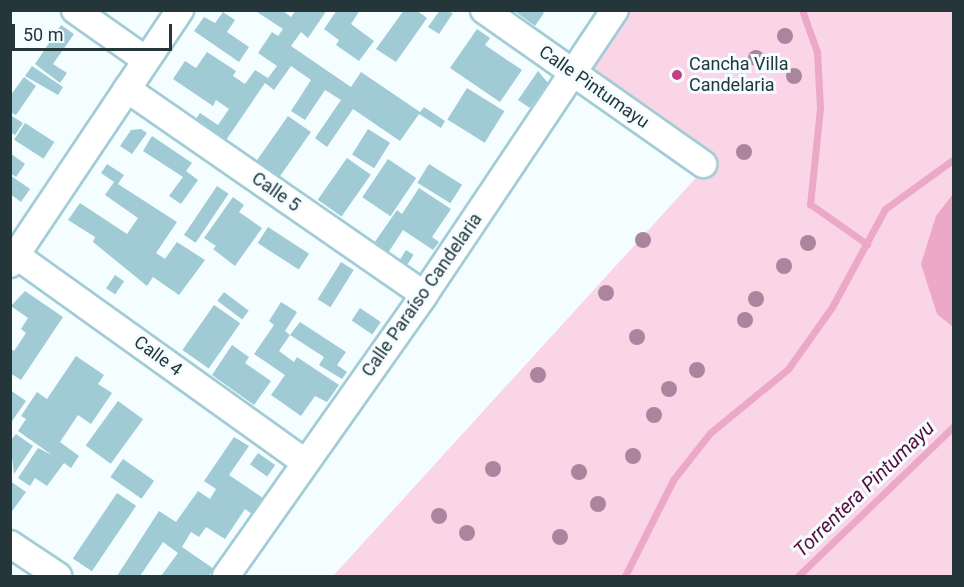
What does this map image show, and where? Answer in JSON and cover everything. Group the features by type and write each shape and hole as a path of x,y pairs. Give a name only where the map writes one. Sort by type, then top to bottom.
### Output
{"street":[{"path":"75,10 146,60"},
{"path":"13,257 180,10"},
{"name":"Calle Pintumayu","path":"484,10 574,71 703,164"},
{"name":"Calle Paraíso Candelaria","path":"226,576 424,295 615,10"},
{"name":"Calle 5","path":"127,89 424,295"},
{"name":"Calle 4","path":"13,257 305,462"},
{"path":"10,544 58,576"}],"shaded area":[{"path":"627,11 953,11 953,576 333,576 714,158 588,69"},
{"path":"953,194 953,327 937,314 921,264 936,216"}],"building":[{"path":"254,10 282,10 291,17 296,10 327,10 308,38 301,32 291,46 351,87 361,72 420,112 424,107 445,121 441,128 419,114 400,141 353,109 327,147 315,138 341,100 325,90 305,120 291,111 311,80 291,66 274,90 265,83 222,146 192,125 200,113 218,125 229,109 216,100 213,106 173,79 185,61 196,68 207,52 236,71 233,76 245,84 255,70 268,78 277,66 258,53 272,32 278,36 283,29"},
{"path":"337,10 360,10 351,24 374,41 359,61 336,45 339,40 324,29"},
{"path":"404,10 416,10 427,18 396,62 376,49"},
{"path":"440,10 453,13 439,34 428,27"},
{"path":"513,10 540,10 544,13 535,26"},
{"path":"223,12 235,20 227,32 249,47 239,62 194,31 204,17 215,23"},
{"path":"61,25 74,34 53,64 67,73 60,83 35,64"},
{"path":"477,29 490,38 485,45 522,70 500,102 450,68"},
{"path":"32,66 63,87 58,95 25,76"},
{"path":"538,71 548,83 530,108 518,100"},
{"path":"24,77 36,86 16,115 10,112 10,96"},
{"path":"467,88 504,111 485,143 447,119"},
{"path":"10,115 23,123 15,135 10,132"},
{"path":"288,116 311,132 279,177 256,161"},
{"path":"25,123 54,142 43,159 14,140"},
{"path":"141,129 147,133 132,154 120,146 131,130"},
{"path":"368,129 390,143 374,168 352,154"},
{"path":"152,136 192,163 186,171 198,180 181,204 169,196 183,177 143,151"},
{"path":"10,153 25,164 16,177 10,173"},
{"path":"347,158 371,175 342,216 318,200"},
{"path":"388,159 416,178 390,216 362,197"},
{"path":"107,164 124,175 118,184 177,222 156,253 165,259 177,242 205,260 179,295 153,277 147,286 93,242 95,237 68,220 80,203 127,234 138,218 105,195 114,182 101,173"},
{"path":"429,164 462,185 450,203 417,183"},
{"path":"10,175 30,189 21,202 10,194"},
{"path":"217,186 229,194 196,243 184,235"},
{"path":"419,188 451,209 432,237 439,242 433,250 403,230 386,256 372,246 397,210 402,214"},
{"path":"233,197 244,205 239,212 262,228 235,266 213,249 216,246 204,238"},
{"path":"268,227 309,254 299,270 258,243"},
{"path":"406,250 414,255 405,268 398,264"},
{"path":"341,262 354,270 330,307 318,299"},
{"path":"115,275 124,281 115,294 106,288"},
{"path":"25,291 63,317 21,380 10,373 10,348 14,351 26,333 21,329 28,318 11,306"},
{"path":"224,292 249,311 242,319 217,301"},
{"path":"281,302 297,312 285,331 290,335 279,351 294,362 297,357 339,385 327,402 315,396 301,416 271,395 285,375 254,354 274,325 269,321"},
{"path":"214,305 240,323 209,368 182,350"},
{"path":"360,308 381,322 372,334 352,320"},
{"path":"300,322 346,352 337,365 347,372 342,379 319,365 324,357 290,335"},
{"path":"232,345 249,357 245,363 271,381 254,405 212,375"},
{"path":"76,356 104,375 98,384 112,393 91,424 78,415 60,442 79,456 71,468 64,463 47,486 35,478 30,486 18,478 38,448 52,455 18,431 26,419 21,416 37,392 47,399"},
{"path":"10,390 26,401 10,424"},
{"path":"118,401 143,419 111,464 86,445"},
{"path":"16,434 33,446 14,474 10,441"},
{"path":"234,437 249,446 229,475 263,498 252,514 245,509 225,539 206,527 199,537 191,532 182,547 214,569 209,576 161,576 178,553 163,542 140,576 117,576 159,511 176,522 198,491 210,499 216,489 204,481"},
{"path":"258,453 275,465 267,477 250,464"},
{"path":"123,459 154,481 142,499 110,477"},
{"path":"10,481 26,492 10,514"},
{"path":"117,493 136,506 92,571 73,558"}],"waterway":[{"path":"802,10 817,52 820,108 810,204 867,244"},
{"path":"625,576 673,480 710,433 788,369 832,307 885,209 954,159"},
{"name":"Torrentera Pintumayu","path":"798,576 954,426"}],"place":[{"name":"Cancha Villa Candelaria","path":"677,75"}]}
